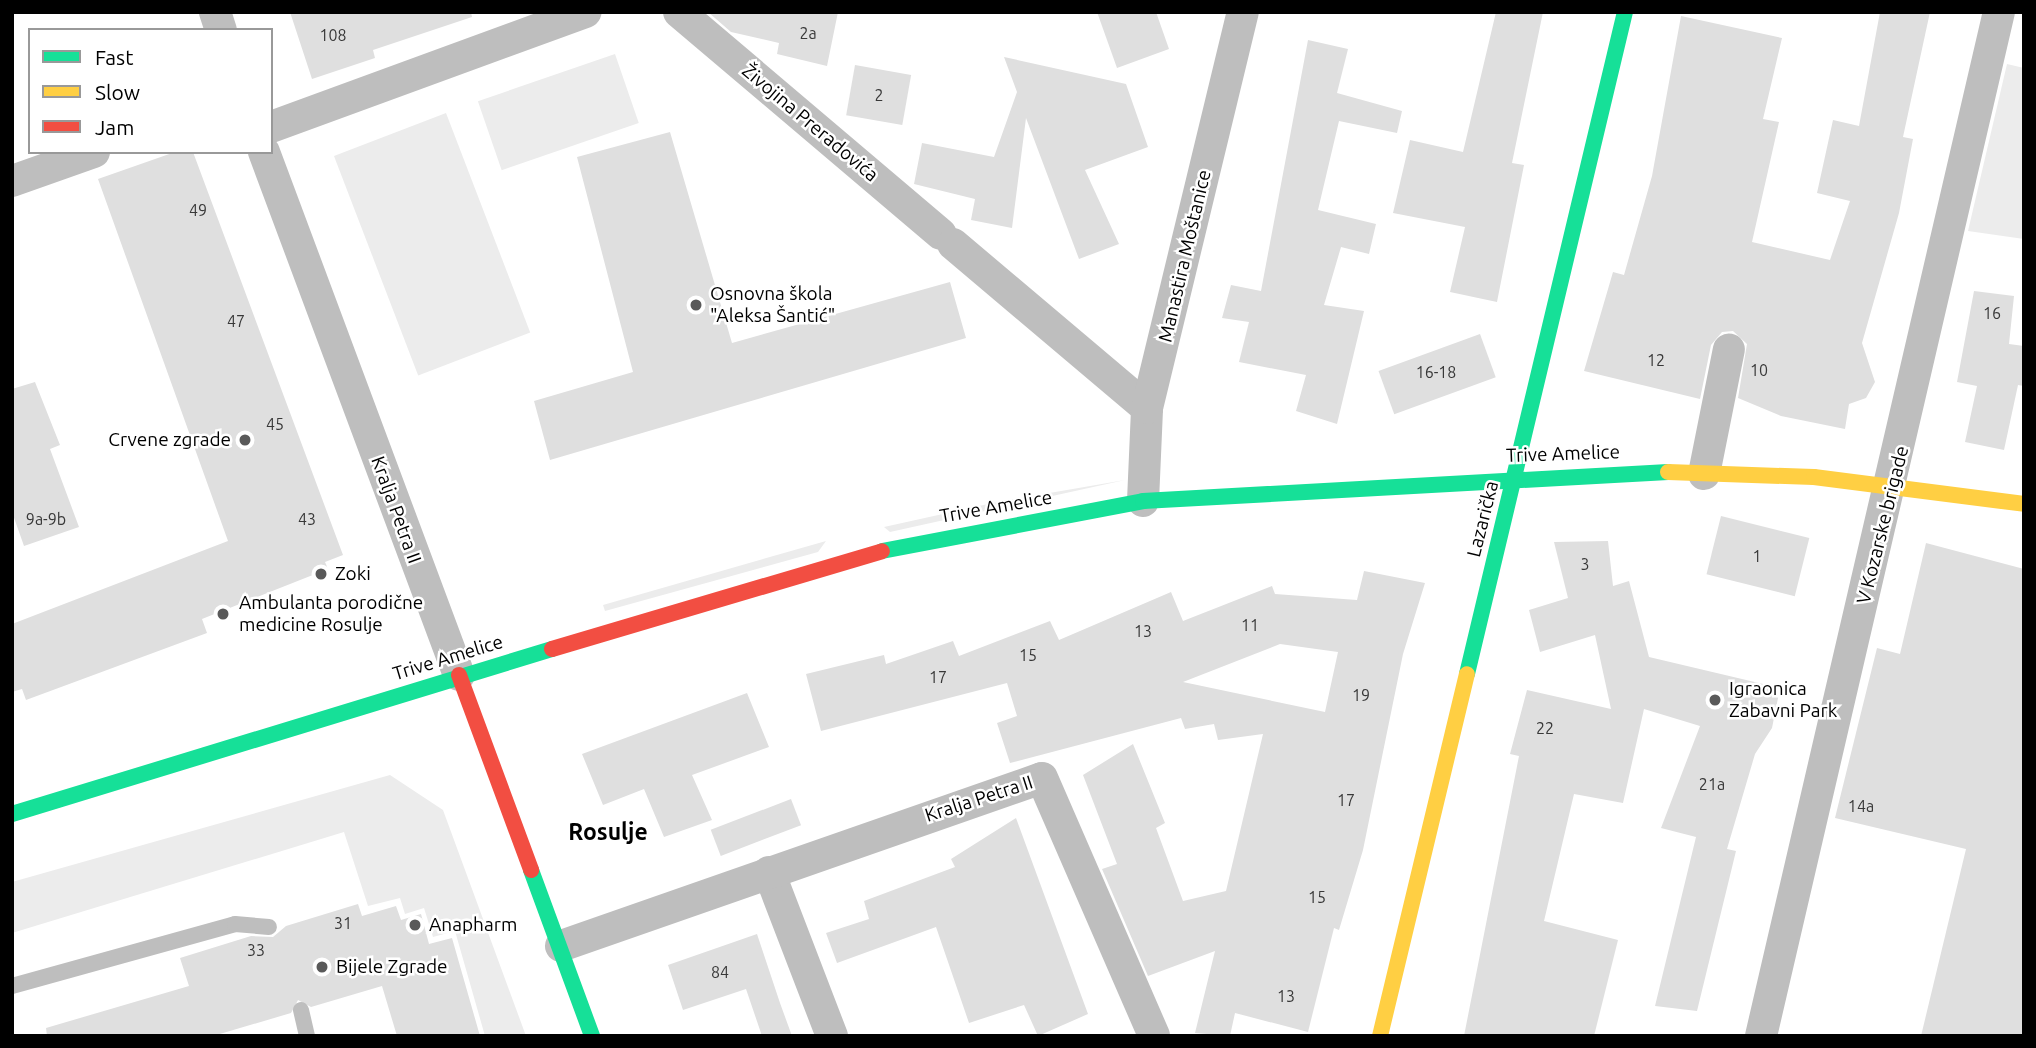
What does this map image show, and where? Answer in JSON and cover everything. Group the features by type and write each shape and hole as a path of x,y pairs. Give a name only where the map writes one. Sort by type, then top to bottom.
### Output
{"main road":[{"name":"Lazarička","path":"1380,1036 1625,12"},
{"name":"Trive Amelice","path":"12,814 459,675 857,556 1143,501 1515,477 1704,474 1893,486 2024,504"},
{"name":"Kralja Petra II","path":"459,675 592,1036"}],"street":[{"path":"273,126 586,12"},
{"name":"Živojina Preradovića","path":"679,12 1147,408"},
{"name":"Manastira Moštanice","path":"1143,501 1147,408 1243,12"},
{"name":"V Kozarske brigade","path":"1761,1036 1893,486 1999,12"},
{"path":"12,181 88,154"},
{"name":"Kralja Petra II","path":"265,154 459,675"},
{"path":"1704,474 1729,349"},
{"name":"Kralja Petra II","path":"561,946 1042,778 1154,1036"},
{"path":"769,872 832,1036"}],"lane":[{"path":"12,986 235,924 269,927"},
{"path":"301,1010 307,1036"}],"shaded area":[{"path":"615,54 639,123 502,170 478,101"},
{"path":"2007,64 2024,68 2024,239 1968,231"},
{"path":"446,113 530,332 418,375 334,156"},
{"path":"1125,480 890,532 884,527 997,502"},
{"path":"826,541 818,552 605,611 603,605"},
{"path":"390,775 443,810 526,1036 485,1036 455,931 433,937 424,908 405,914 400,898 368,906 344,832 12,933 12,882"}],"building":[{"path":"290,12 471,12 472,17 373,50 375,58 312,79"},
{"path":"708,12 838,12 827,66 777,54 779,43 731,32"},
{"path":"1097,12 1156,12 1169,49 1117,68"},
{"path":"1496,12 1543,12 1512,163 1524,165 1497,302 1450,292 1465,227 1393,213 1410,140 1463,152"},
{"path":"1880,12 1930,12 1903,137 1913,139 1899,213 1862,343 1875,382 1866,398 1849,404 1845,429 1781,416 1738,398 1747,344 1733,331 1722,332 1711,345 1700,399 1584,371 1613,272 1624,275 1652,176 1681,16 1782,38 1763,119 1779,122 1752,242 1830,260 1850,201 1817,193 1833,120 1859,126"},
{"path":"1308,40 1348,49 1337,93 1402,111 1397,133 1339,121 1318,210 1376,224 1369,254 1341,247 1324,305 1364,311 1337,424 1296,411 1306,375 1239,362 1249,322 1222,318 1231,285 1261,291"},
{"path":"1004,57 1126,84 1148,147 1085,170 1119,244 1079,259 1026,118 1012,228 971,220 975,199 914,184 922,143 994,157 1017,92"},
{"path":"855,65 911,75 902,125 846,115"},
{"path":"670,132 732,343 950,282 966,338 550,460 534,401 633,372 577,157"},
{"name":"Crvene zgrade","path":"169,154 194,154 343,555 325,562 328,569 202,619 207,633 26,700 22,689 12,692 12,624 228,541 98,179"},
{"path":"1974,291 2014,296 2009,344 2024,346 2024,386 2018,385 2004,450 1965,442 1977,386 1957,382"},
{"path":"1480,334 1496,377 1394,414 1379,371"},
{"path":"35,382 60,445 50,449 79,527 24,546 12,512 12,389"},
{"path":"1721,516 1809,538 1795,596 1706,574"},
{"path":"1608,541 1613,586 1629,581 1649,657 1780,688 1772,728 1755,754 1727,849 1736,851 1697,1011 1655,1006 1696,837 1661,828 1700,726 1644,709 1623,803 1574,794 1544,921 1618,940 1594,1036 1464,1036 1519,756 1510,754 1527,690 1611,709 1595,635 1540,652 1529,610 1568,598 1554,542"},
{"path":"1926,543 2024,569 2024,1036 1921,1036 1966,849 1835,818 1877,648 1900,654"},
{"path":"1364,571 1425,583 1403,654 1363,850 1339,930 1334,928 1308,1032 1235,1013 1230,1036 1195,1033 1215,951 1148,976 1102,869 1117,864 1083,775 1133,744 1165,823 1156,828 1183,901 1226,891 1263,734 1218,740 1214,724 1185,729 1181,718 1010,763 997,723 1017,716 1007,683 821,731 806,674 884,655 886,664 953,641 959,656 1050,621 1059,640 1171,592 1183,621 1272,586 1275,594 1357,600","holes":["1280,644 1338,652 1325,712 1183,682"]},
{"path":"747,693 769,747 692,775 712,820 664,837 644,789 603,805 582,754"},
{"path":"791,799 801,825 721,856 711,830"},
{"path":"1016,818 1088,1014 1038,1036 1024,1005 969,1023 936,927 837,963 826,933 869,919 864,901 955,867 951,859"},
{"name":"Bijele Zgrade","path":"358,904 362,916 396,906 401,920 421,914 429,944 452,938 480,1036 397,1036 382,986 311,1007 298,1000 291,1013 213,1036 47,1036 46,1028 189,986 180,958 251,936 273,937 286,926"},
{"path":"757,934 792,1036 762,1036 746,989 683,1010 668,965"}],"traffic: fast":[{"path":"1467,674 1625,12"},
{"path":"882,551 1143,501 1668,472"},
{"path":"12,814 552,649"},
{"path":"531,870 592,1036"}],"traffic: slow":[{"path":"1668,472 1814,477 2024,504"},
{"path":"1380,1036 1467,674"}],"traffic: jam":[{"path":"552,649 882,551"},
{"path":"459,675 531,870"}],"place":[{"name":"Osnovna škola \"Aleksa Šantić\"","path":"696,305"},
{"name":"Crvene zgrade","path":"245,440"},
{"name":"Zoki","path":"321,574"},
{"name":"Ambulanta porodične medicine Rosulje","path":"223,614"},
{"name":"Igraonica Zabavni Park","path":"1715,700"},
{"name":"Anapharm","path":"415,925"},
{"name":"Bijele Zgrade","path":"322,967"}],"district":[{"name":"Rosulje","path":"608,832"}]}
